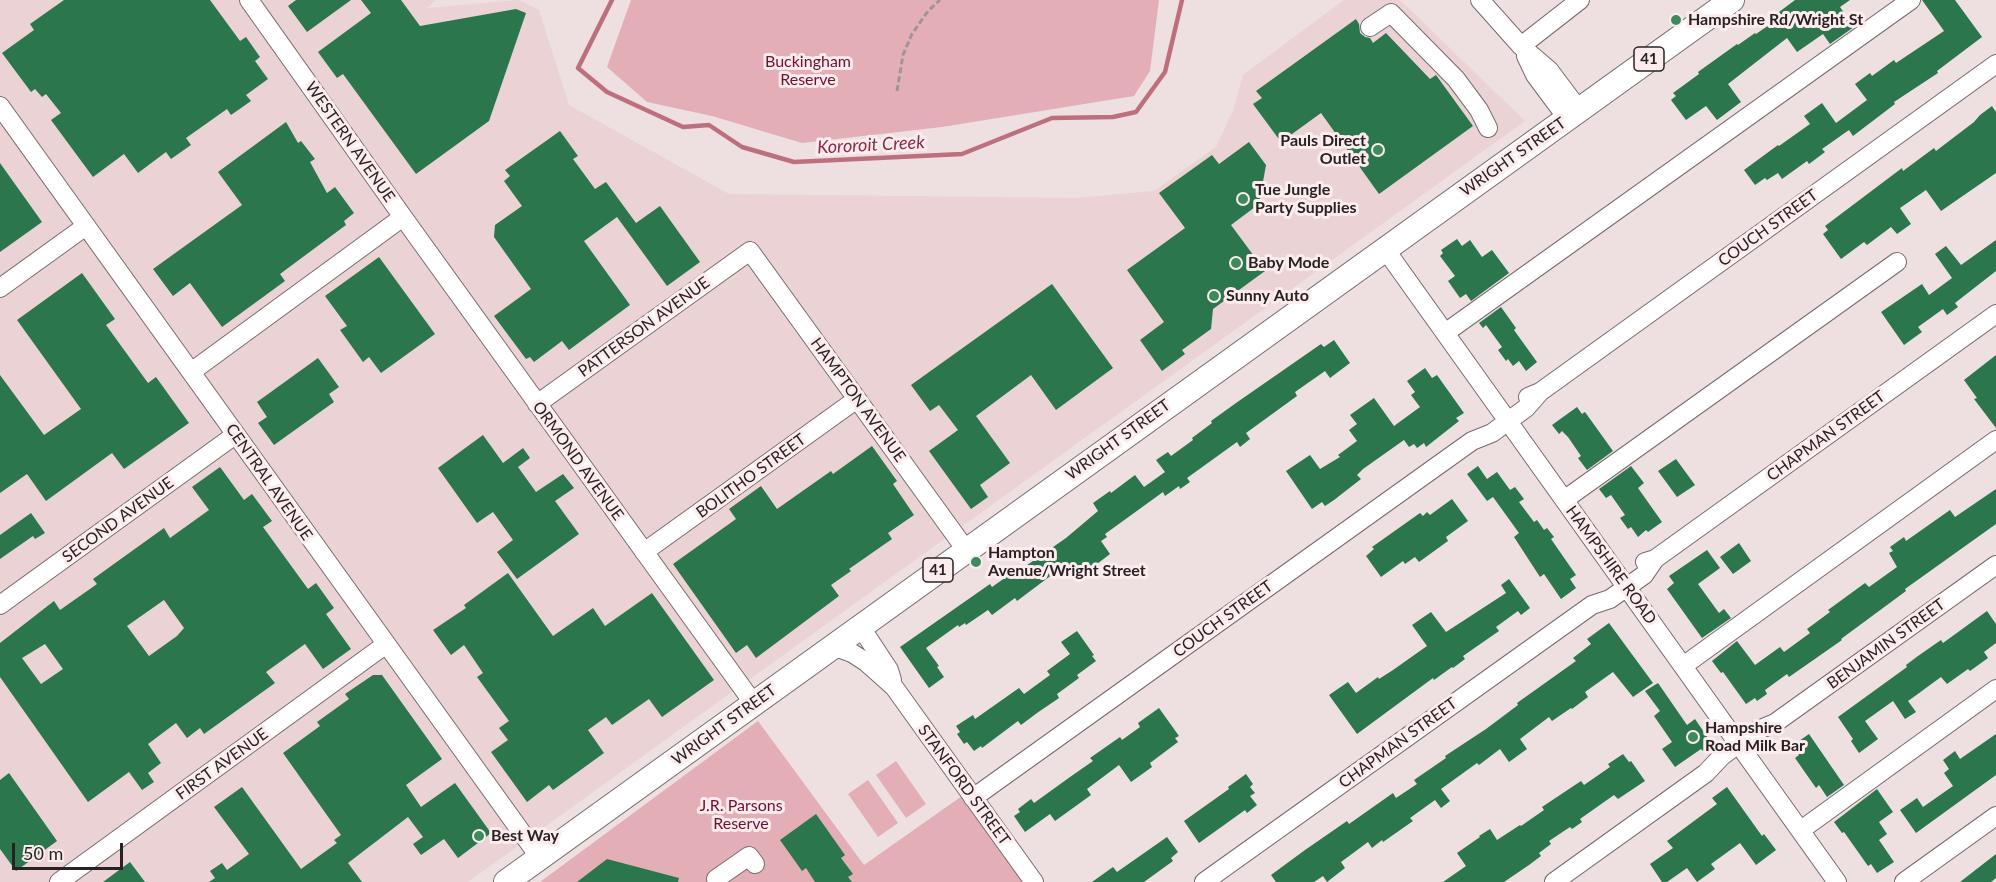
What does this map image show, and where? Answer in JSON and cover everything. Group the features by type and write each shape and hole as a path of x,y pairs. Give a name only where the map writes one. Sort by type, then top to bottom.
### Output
{"main road":[{"name":"WRIGHT STREET","path":"506,882 1732,0"}],"street":[{"name":"WESTERN AVENUE","path":"191,372 403,217 249,0"},
{"path":"1480,0 1521,46 1535,75 1573,114"},
{"path":"1521,46 1580,0"},
{"path":"1445,333 1911,0"},
{"path":"1370,27 1391,13 1456,79 1479,110 1488,128"},
{"name":"COUCH STREET","path":"974,798 1472,441 1487,424 1505,417 1520,400 1540,392 1996,64"},
{"name":"CENTRAL AVENUE","path":"0,106 540,858"},
{"name":"ORMOND AVENUE","path":"403,217 754,704"},
{"path":"0,288 86,226"},
{"name":"HAMPSHIRE ROAD","path":"1385,249 1837,882"},
{"name":"PATTERSON AVENUE","path":"537,404 750,251"},
{"name":"HAMPTON AVENUE","path":"750,251 966,550"},
{"path":"1564,500 1897,262"},
{"name":"CHAPMAN STREET","path":"1204,882 1592,605 1610,599 1637,565 1655,559 1996,314"},
{"name":"BOLITHO STREET","path":"644,552 857,399"},
{"name":"SECOND AVENUE","path":"0,605 235,435"},
{"path":"1683,666 1996,440"},
{"name":"BENJAMIN STREET","path":"1554,882 1706,772 1728,764 1756,731 1775,723 1996,565"},
{"name":"STANFORD STREET","path":"860,626 889,670 894,687"},
{"name":"FIRST AVENUE","path":"59,882 385,645"},
{"name":"STANFORD STREET","path":"833,646 852,653 866,662 894,687 1034,882"},
{"path":"1801,830 1996,689"},
{"path":"1904,882 1996,816"},
{"path":"718,882 716,879 750,856 755,864"}],"path":[{"path":"897,92 903,55 912,34 928,11 940,0"}],"shaded area":[{"path":"0,0 436,0 427,8 519,0 539,10 569,105 729,194 1075,198 1154,191 1216,147 1234,108 1243,75 1344,0 1400,0 1525,121 468,882 0,882"}],"green space":[{"name":"Buckingham Reserve","path":"631,0 1159,0 1150,71 1134,96 942,127 802,143 712,116 647,102 607,67"},
{"name":"J.R. Parsons Reserve","path":"758,721 864,865 962,796 1024,882 540,882"},
{"path":"896,761 926,804 906,818 876,775"},
{"path":"868,780 898,823 878,837 848,794"}],"building":[{"path":"64,0 210,0 240,41 246,37 260,57 255,61 268,79 246,95 251,101 231,115 227,109 186,138 191,145 171,159 166,152 138,173 124,154 93,177 51,120 61,113 46,94 42,97 35,89 31,92 2,53 34,30 30,24"},
{"path":"296,0 351,0 307,32 288,6"},
{"path":"361,0 401,0 420,26 516,9 526,13 489,121 416,174 343,74 337,78 318,52 371,13"},
{"path":"1795,0 1850,0 1840,7 1854,27 1830,44 1823,34 1797,52 1787,38 1728,84 1741,102 1717,120 1706,106 1686,120 1671,100 1676,96 1673,93 1737,44 1782,16 1779,12"},
{"path":"1922,0 1955,0 1982,37 1937,71 1938,73 1894,102 1895,104 1853,136 1849,130 1822,149 1825,152 1809,164 1807,161 1782,179 1778,173 1755,185 1744,170 1810,124 1804,116 1822,103 1836,123 1867,100 1855,84 1870,73 1872,76 1894,60 1896,63 1944,31"},
{"path":"1356,19 1360,33 1370,38 1373,43 1386,33 1430,79 1436,75 1473,126 1379,194 1321,113 1281,142 1253,104 1262,98 1256,91"},
{"path":"1992,106 1996,112 1996,173 1941,211 1926,190 1900,208 1911,224 1897,234 1891,227 1867,245 1864,242 1841,259 1823,234 1828,230 1825,226 1902,168 1903,171 1934,148 1936,151"},
{"path":"286,122 298,143 301,141 315,159 310,162 327,193 335,187 354,213 344,221 346,225 280,274 285,281 222,327 190,283 173,296 153,269 242,205 218,172"},
{"path":"560,131 578,156 573,159 595,189 606,182 636,223 660,206 700,262 667,286 617,217 584,241 630,305 569,350 562,341 534,362 530,357 526,359 494,316 531,289 494,237 495,225 522,206 504,181 510,176 505,170"},
{"path":"1249,142 1266,165 1259,204 1231,225 1265,271 1213,309 1211,329 1182,350 1185,354 1162,371 1140,340 1164,322 1127,270 1185,228 1159,193 1212,155 1219,164"},
{"path":"0,163 42,222 0,252"},
{"path":"1457,239 1462,246 1470,240 1482,257 1492,250 1509,273 1471,301 1466,294 1460,298 1448,281 1455,276 1440,256 1443,253 1441,250"},
{"path":"1996,240 1996,271 1955,303 1958,307 1947,315 1943,309 1918,327 1922,332 1904,345 1881,312 1922,284 1929,295 1952,278 1935,254 1946,246 1961,265"},
{"path":"379,257 435,334 381,373 369,357 363,362 340,330 347,326 325,296"},
{"path":"82,273 115,319 106,325 148,383 156,377 189,423 124,469 112,453 46,501 27,474 0,493 0,375 44,435 81,409 17,320"},
{"path":"1052,284 1113,368 1056,410 1031,375 976,416 1010,463 980,485 988,497 971,509 929,451 958,430 939,405 930,411 911,385"},
{"path":"1501,307 1537,362 1526,371 1519,361 1513,366 1508,359 1506,361 1498,350 1502,347 1486,325 1483,328 1479,323"},
{"path":"1334,340 1350,363 1330,378 1325,371 1295,392 1297,396 1246,433 1250,439 1240,447 1237,442 1187,478 1190,482 1180,489 1179,486 1165,496 1163,492 1105,534 1107,537 1101,541 1110,554 1097,564 1099,567 1085,577 1075,563 1068,569 1065,565 1017,601 1015,598 992,615 988,610 966,625 965,623 959,627 958,625 926,648 944,677 929,688 900,647 990,584 992,587 1009,575 1010,577 1066,538 1098,511 1093,503 1110,491 1111,493 1135,475 1144,487 1165,472 1156,460 1168,452 1171,456 1193,440 1192,438 1212,423 1211,421 1236,403 1321,344 1324,347"},
{"path":"1996,355 1996,428 1974,399 1977,398 1964,380"},
{"path":"318,358 339,387 329,394 334,402 274,445 258,423 267,417 257,402"},
{"path":"1425,368 1432,378 1437,375 1464,413 1456,418 1459,421 1426,447 1424,443 1417,448 1414,444 1409,447 1404,440 1363,469 1357,475 1361,479 1334,500 1325,506 1322,502 1312,509 1286,471 1310,455 1320,469 1340,457 1338,455 1357,441 1349,430 1357,424 1350,415 1374,398 1394,426 1420,407 1411,395 1415,392 1407,381"},
{"path":"1577,407 1582,414 1585,412 1613,451 1587,470 1578,458 1581,456 1568,437 1562,431 1559,434 1552,425"},
{"path":"483,435 503,463 523,448 530,458 518,467 536,492 563,474 574,488 555,501 579,534 517,579 497,552 513,540 493,512 477,523 438,468"},
{"path":"872,446 897,481 893,484 914,515 888,533 892,539 849,569 851,571 831,585 839,596 756,658 747,645 736,653 673,564 736,519 729,509 761,486 777,509 831,471 833,474"},
{"path":"1676,459 1695,485 1677,497 1658,471"},
{"path":"1478,466 1487,479 1497,472 1510,490 1515,487 1524,499 1519,502 1534,522 1537,520 1544,530 1547,528 1554,537 1551,539 1576,575 1570,579 1576,588 1561,599 1544,574 1540,577 1514,537 1519,533 1493,497 1487,501 1467,474"},
{"path":"1631,466 1644,483 1638,488 1662,522 1638,537 1620,518 1625,515 1611,495 1606,498 1599,489"},
{"path":"220,467 244,500 252,494 272,521 263,527 308,589 316,583 334,608 326,614 351,649 323,669 305,644 266,672 275,683 204,734 200,728 187,738 176,723 148,744 161,763 148,773 154,782 142,790 129,772 88,802 0,677 0,643 54,601 60,610 97,584 93,579 164,528 170,538 209,510 192,487","holes":["164,600 184,628 177,636 149,656 127,626","45,644 63,669 41,684 22,658"]},
{"path":"1996,489 1996,524 1905,589 1906,591 1842,640 1789,677 1787,674 1765,690 1767,694 1757,701 1755,698 1746,704 1723,672 1721,673 1712,661 1737,641 1755,665 1780,647 1784,652 1810,633 1807,629 1830,612 1828,610 1865,583 1869,587 1897,567 1889,553 1893,551 1890,547 1904,537 1906,541 1950,510 1955,517"},
{"path":"1452,499 1468,521 1446,537 1448,541 1419,562 1415,557 1405,564 1403,561 1381,577 1366,556 1374,549 1372,547 1420,513 1423,516 1427,512 1430,515"},
{"path":"31,513 45,533 35,539 33,536 0,559 0,535"},
{"path":"1739,543 1751,561 1733,574 1720,557"},
{"path":"1707,550 1720,568 1698,584 1719,613 1724,609 1731,618 1702,638 1667,589 1674,583 1669,576"},
{"path":"508,573 553,636 593,608 605,626 652,593 714,680 662,717 649,699 612,725 606,717 588,730 604,753 553,790 549,785 527,802 491,752 508,740 499,728 509,721 477,677 483,673 464,645 451,655 433,630 466,608 464,605"},
{"path":"1509,579 1530,608 1521,615 1518,611 1496,627 1499,631 1463,656 1465,659 1434,680 1433,678 1357,734 1329,695 1348,682 1356,693 1427,646 1412,625 1431,612 1446,632 1506,593 1501,585"},
{"path":"1987,611 1996,624 1996,643 1984,652 1988,658 1947,684 1941,677 1908,701 1916,712 1905,719 1893,701 1865,721 1878,739 1859,753 1851,741 1853,739 1838,717 1907,667 1906,665 1918,656 1941,640 1943,643"},
{"path":"1609,623 1653,683 1633,697 1613,672 1585,692 1588,697 1572,709 1552,721 1549,717 1520,739 1527,749 1509,762 1500,749 1479,765 1477,763 1441,789 1450,801 1441,808 1435,800 1410,818 1413,821 1383,842 1382,840 1372,848 1368,842 1341,862 1345,868 1327,882 1323,876 1314,882 1276,882 1271,875 1347,821 1349,824 1393,793 1396,798 1417,784 1414,780 1446,758 1445,756 1486,729 1518,705 1517,703 1576,661 1573,658 1591,644 1587,639"},
{"path":"1077,631 1096,661 1077,675 1079,678 1057,694 1059,698 1021,725 1018,721 982,748 981,746 974,751 967,742 964,744 957,734 960,732 956,726 973,715 975,719 1019,688 1024,694 1050,675 1047,671 1070,654 1061,642"},
{"path":"373,675 382,675 442,759 406,785 421,807 455,783 491,833 458,858 444,839 421,855 413,844 423,837 408,817 348,863 362,882 209,882 215,878 210,871 222,863 227,870 249,854 214,807 242,787 301,869 337,843 334,840 341,835 283,753 320,726 317,722 349,699 345,694"},
{"path":"1658,683 1687,725 1695,719 1712,744 1675,767 1662,749 1672,742 1654,716 1660,711 1645,691"},
{"path":"1159,708 1179,736 1175,738 1178,742 1150,763 1152,767 1131,782 1119,765 1087,789 1091,795 1055,821 1050,814 1025,832 1014,816 1020,812 1018,809 1031,799 1034,803 1093,761 1090,758 1120,737 1122,740 1140,727 1138,723"},
{"path":"1809,734 1844,785 1827,797 1819,785 1816,788 1795,758 1799,755 1794,748"},
{"path":"1996,734 1996,775 1916,833 1900,810 1917,798 1923,807 1953,786 1944,773 1949,769 1943,760 1955,751 1960,759"},
{"path":"1623,754 1645,781 1618,799 1614,795 1580,819 1582,822 1549,841 1551,844 1539,853 1541,856 1529,865 1504,882 1443,882 1466,866 1457,853 1479,836 1490,829 1497,840 1544,810 1542,807 1581,781 1584,785 1610,767 1608,764"},
{"path":"9,773 57,841 16,871 0,849 0,780"},
{"path":"1246,774 1253,784 1250,787 1255,793 1250,796 1257,805 1247,813 1245,810 1199,843 1184,821"},
{"path":"1727,787 1762,836 1764,834 1776,850 1756,865 1740,843 1711,864 1715,869 1697,882 1687,868 1667,882 1662,882 1650,864 1673,848 1667,841 1717,804 1712,798"},
{"path":"1877,789 1893,812 1879,822 1887,834 1879,840 1894,862 1877,873 1871,864 1868,866 1834,822"},
{"path":"816,814 845,855 841,858 853,874 848,877 852,882 815,882 806,868 802,871 780,840"},
{"path":"1167,837 1178,852 1171,858 1173,861 1144,882 1092,882 1113,867 1117,872"},
{"path":"1996,854 1996,878 1991,882 1960,882"},
{"path":"607,859 679,878 678,882 577,882"},
{"path":"130,862 145,882 103,882"}],"waterway":[{"name":"Kororoit Creek","path":"612,0 578,68 607,92 683,127 709,125 742,147 794,162 962,154 1052,118 1113,117 1136,112 1165,72 1182,0"}],"place":[{"name":"Hampshire Rd/Wright St","path":"1676,20"},
{"name":"Pauls Direct Outlet","path":"1378,150"},
{"name":"Tue Jungle Party Supplies","path":"1243,199"},
{"name":"Baby Mode","path":"1236,263"},
{"name":"Sunny Auto","path":"1214,296"},
{"name":"Hampton Avenue/Wright Street","path":"976,562"},
{"name":"Hampshire Road Milk Bar","path":"1693,737"},
{"name":"Best Way","path":"479,836"}]}
